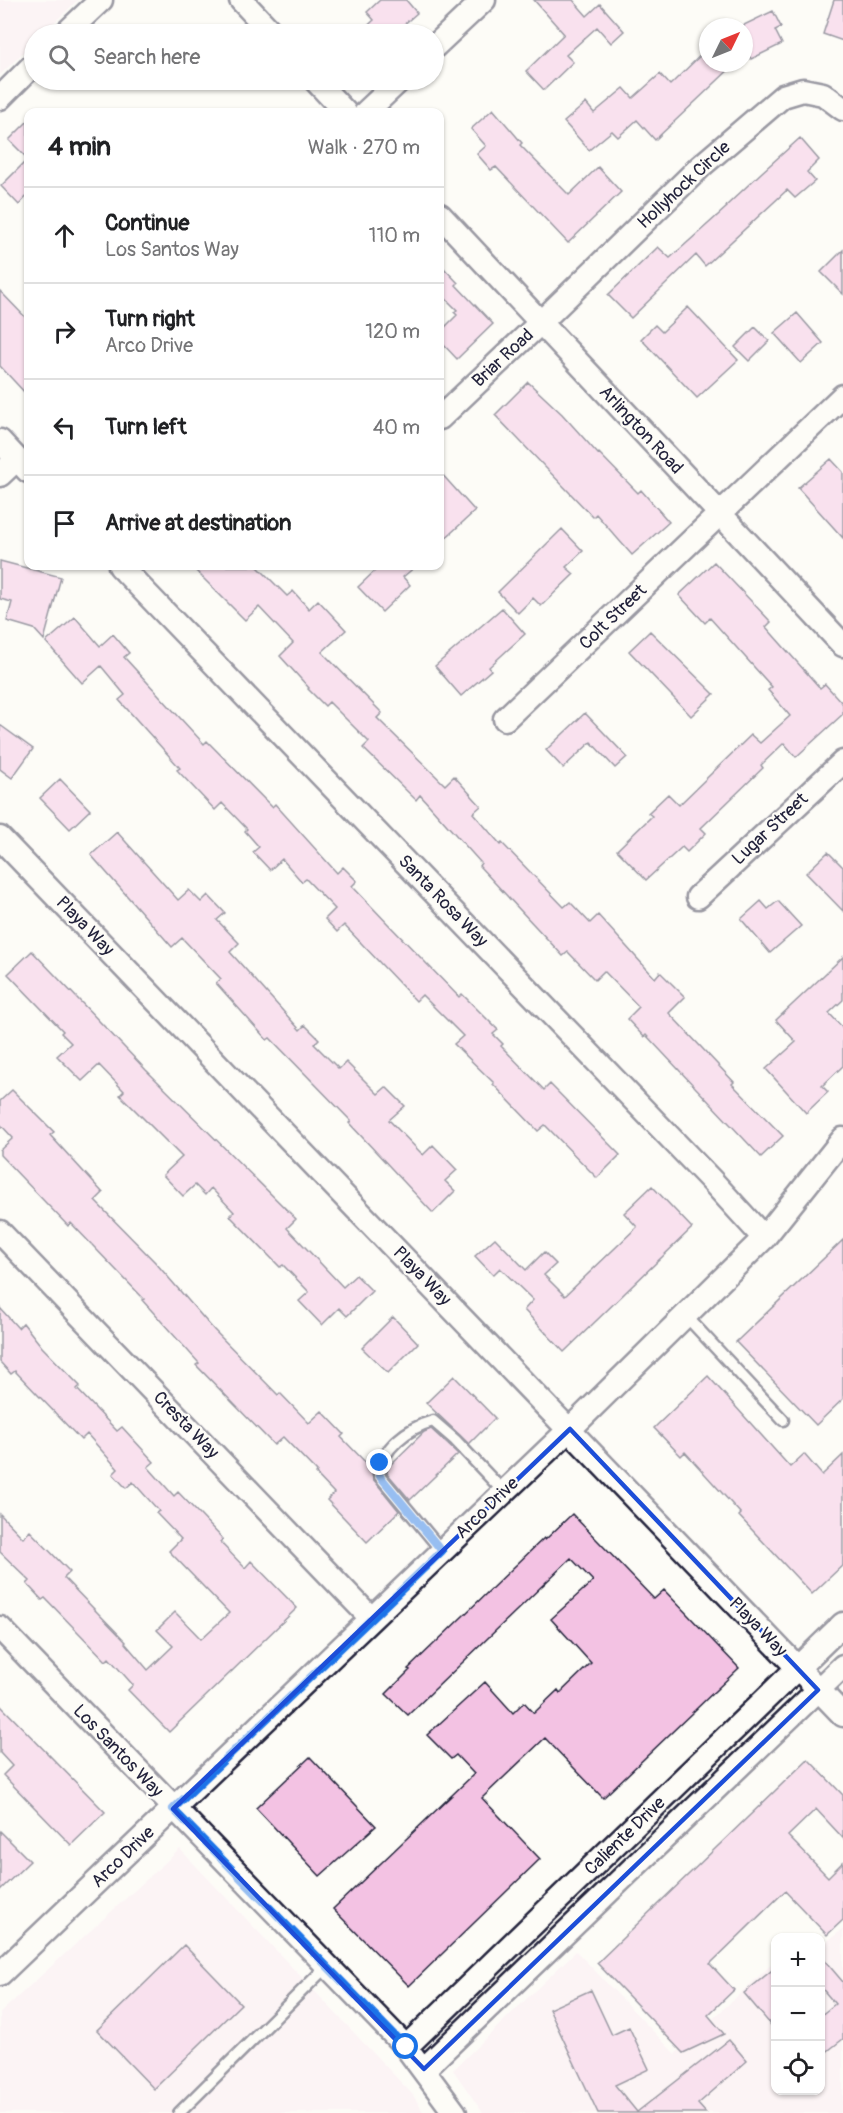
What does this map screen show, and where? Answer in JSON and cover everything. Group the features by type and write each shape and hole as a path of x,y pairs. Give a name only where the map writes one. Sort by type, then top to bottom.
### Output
{"street":[{"path":"76,24 101,0"},
{"path":"241,0 264,24"},
{"path":"444,38 484,0"},
{"path":"0,98 24,74"},
{"path":"324,90 341,108"},
{"path":"370,108 389,90"},
{"name":"Hollyhock Circle","path":"540,323 701,166 783,96 803,90 822,94 843,109"},
{"name":"Arlington Road","path":"444,219 843,645"},
{"name":"Briar Road","path":"444,414 540,323"},
{"name":"Colt Street","path":"506,719 843,396"},
{"path":"0,441 23,465 0,475"},
{"name":"Santa Rosa Way","path":"124,570 713,1182 764,1238"},
{"name":"Lugar Street","path":"698,897 843,762"},
{"name":"Playa Way","path":"0,838 843,1715"},
{"name":"Arco Drive","path":"0,1974 570,1429 764,1238 842,1143"},
{"name":"Cresta Way","path":"0,1232 371,1618"},
{"name":"Caliente Drive","path":"406,2047 843,1624"},
{"name":"Los Santos Way","path":"0,1628 406,2047 455,2113"},
{"name":"Caliente Drive","path":"424,2069 843,1666"},
{"path":"547,1912 566,1933"}],"lane":[{"path":"685,1315 783,1420"},
{"path":"442,1551 379,1475 380,1463 388,1449 419,1425 433,1421 455,1440 504,1492"},
{"path":"179,2113 327,1966"}],"highlighted area":[{"path":"570,1429 818,1690 424,2069 173,1809"}],"shaded area":[{"path":"0,0 78,0 53,24 24,24 24,52 0,75"},
{"path":"180,1849 413,2095 424,2113 0,2113 0,2013"},
{"path":"843,1929 843,2113 483,2113 453,2070 576,1951 675,2054 771,1965 771,2095 825,2095 825,1943"}],"building":[{"path":"380,0 406,0 417,13 404,24 370,24 374,20 367,12"},
{"path":"534,0 573,0 587,16 600,4 624,31 611,43 597,27 566,55 573,62 544,90 526,71 564,34"},
{"path":"834,0 843,0 843,41 823,34"},
{"path":"773,11 781,27 775,30 782,44 753,58 753,21"},
{"path":"699,57 699,72 727,72 655,140 637,120 618,137 612,131 589,150 564,122 586,103 594,113 624,88 633,98 660,74 670,85"},
{"path":"493,109 522,143 520,145 569,195 598,167 621,192 568,243 496,167 491,170 477,154 486,146 471,129"},
{"path":"24,125 24,155 9,140"},
{"path":"800,138 819,160 807,172 815,181 795,198 787,190 705,266 696,255 631,318 608,295 658,247 670,258"},
{"path":"24,163 24,199 19,205 1,186"},
{"path":"843,250 843,294 821,272"},
{"path":"444,268 458,283 456,285 493,324 457,359 444,345 444,328 457,315 454,312 457,310 444,297"},
{"path":"0,291 24,316 24,392 0,366"},
{"path":"688,307 738,360 697,398 641,339 655,325 662,332"},
{"path":"797,313 823,343 801,363 774,333"},
{"path":"755,327 769,341 749,361 735,347"},
{"path":"528,382 638,493 641,490 669,522 632,555 596,514 593,517 495,415"},
{"path":"831,459 843,472 843,538 798,488"},
{"path":"444,476 475,511 444,539"},
{"path":"562,529 583,551 566,567 574,574 541,606 533,598 518,613 498,592"},
{"path":"0,561 24,567 24,570 34,570 61,577 44,640 34,629 7,621 12,602 0,599"},
{"path":"714,562 771,622 766,627 820,688 825,684 843,704 843,714 796,757 784,743 761,765 763,768 701,828 706,833 687,852 682,847 646,880 617,850 652,816 648,813 668,794 679,805 751,735 760,743 790,716 768,690 772,687 710,618 705,623 679,595"},
{"path":"195,570 261,570 287,596 293,591 309,609 318,600 346,630 322,652 382,713 377,718 445,785 454,776 481,806 473,813 501,845 502,843 564,907 570,902 590,923 598,915 655,978 660,972 685,997 669,1013 734,1082 732,1084 783,1136 761,1157 646,1035 644,1037 627,1019 639,1007 604,971 595,980 568,952 563,956 479,866 481,863 420,795 416,800 363,748 369,742 329,702 325,706 308,689 280,656 293,643 259,607 245,620"},
{"path":"376,570 411,570 403,577 410,585 382,612 358,587"},
{"path":"502,608 525,634 489,667 491,670 461,696 435,666"},
{"path":"75,617 100,646 113,634 129,653 124,657 204,744 207,741 272,807 275,804 337,873 343,867 357,881 352,886 390,926 459,997 462,994 498,1030 493,1034 503,1044 501,1046 544,1090 550,1084 620,1155 597,1178 545,1125 538,1131 454,1044 463,1036 422,995 416,1001 344,925 337,932 325,919 335,909 306,879 302,882 282,859 270,870 253,852 259,847 245,831 247,829 222,803 215,810 177,770 180,768 119,700 125,695 101,666 82,683 46,642"},
{"path":"650,631 714,694 691,716 629,651"},
{"path":"585,713 627,757 615,768 591,742 563,768 546,750"},
{"path":"0,725 33,749 12,778 0,769"},
{"path":"60,779 90,810 70,829 40,798"},
{"path":"117,832 178,900 189,890 201,902 208,895 225,913 217,920 239,943 230,952 300,1030 305,1025 319,1039 314,1044 339,1069 346,1062 378,1094 386,1087 405,1106 389,1120 423,1155 433,1145 457,1170 445,1181 455,1191 433,1213 349,1123 351,1121 270,1038 267,1040 216,983 221,979 182,938 172,947 91,855"},
{"path":"828,852 843,867 843,911 806,873"},
{"path":"761,901 768,909 778,901 801,926 770,953 741,919"},
{"path":"32,951 146,1070 296,1219 287,1228 343,1287 356,1275 372,1291 347,1316 339,1308 322,1325 299,1301 309,1292 283,1265 280,1267 230,1216 234,1212 211,1188 205,1195 195,1185 183,1196 163,1175 182,1157 120,1095 124,1091 99,1065 82,1081 57,1056 71,1043 61,1033 63,1031 8,974"},
{"path":"843,957 843,1000 829,1013 843,1028 843,1066 822,1086 828,1092 806,1113 766,1069 796,1042 776,1020"},
{"path":"12,1090 54,1132 50,1135 103,1193 95,1201 155,1262 214,1330 309,1423 322,1411 344,1434 341,1437 372,1469 373,1479 399,1511 367,1542 327,1500 334,1493 316,1474 317,1472 283,1437 274,1445 196,1365 199,1363 142,1300 144,1299 71,1223 68,1226 0,1155 0,1150 13,1138 0,1124 0,1101"},
{"path":"652,1186 692,1228 564,1352 524,1310 533,1300 500,1268 493,1275 475,1256 495,1238 526,1270 544,1252 556,1264 544,1275 565,1296 637,1227 624,1213"},
{"path":"843,1240 843,1399 816,1425 736,1342"},
{"path":"0,1308 18,1328 23,1323 42,1347 80,1386 77,1389 117,1431 122,1427 154,1462 148,1467 174,1496 178,1492 223,1539 220,1542 245,1568 251,1561 297,1608 169,1732 128,1690 133,1685 109,1658 106,1661 45,1598 42,1600 27,1584 30,1581 0,1552 0,1514 23,1538 30,1531 70,1572 64,1578 126,1642 148,1670 173,1646 157,1630 175,1612 201,1639 229,1613 169,1551 181,1539 156,1513 159,1511 133,1482 126,1488 113,1474 118,1469 87,1434 81,1440 15,1371 11,1374 0,1362"},
{"path":"393,1317 418,1343 388,1373 362,1348"},
{"path":"454,1376 495,1418 469,1444 426,1403"},
{"path":"708,1376 790,1467 804,1454 822,1475 843,1455 843,1565 812,1594 739,1516 741,1514 685,1452 681,1456 654,1428"},
{"path":"431,1429 458,1454 410,1500 387,1473 388,1467 424,1432"},
{"path":"572,1514 654,1599 664,1590 739,1668 603,1798 545,1738 482,1798 540,1859 409,1986 333,1909 474,1774 456,1755 451,1759 427,1735 485,1682 513,1713 524,1702 534,1713 558,1690 560,1693 591,1663 551,1619 593,1581 571,1558 408,1715 386,1694 410,1670 408,1669"},
{"path":"0,1705 105,1812 71,1845 3,1775 12,1766 0,1753"},
{"path":"310,1757 376,1826 320,1876 256,1808"},
{"path":"808,1759 843,1795 843,1838 816,1809 788,1836 828,1877 843,1862 843,1920 827,1935 785,1891 710,1964 734,1990 708,2015 724,2034 683,2053 597,1963"},
{"path":"0,1831 30,1861 0,1890"},
{"path":"184,1945 241,2004 154,2089 97,2030"},
{"path":"825,1961 843,1982 843,2039 825,2053 825,2012 835,2004 825,1992"},
{"path":"771,1971 771,2025 744,1993"},
{"path":"591,1990 612,2035 629,2027 649,2069 615,2085 637,2112 729,2040 747,2061 698,2104 706,2113 598,2113 549,2009"}],"route":[{"path":"380,1463 379,1475 442,1551 173,1809 406,2047"}]}
